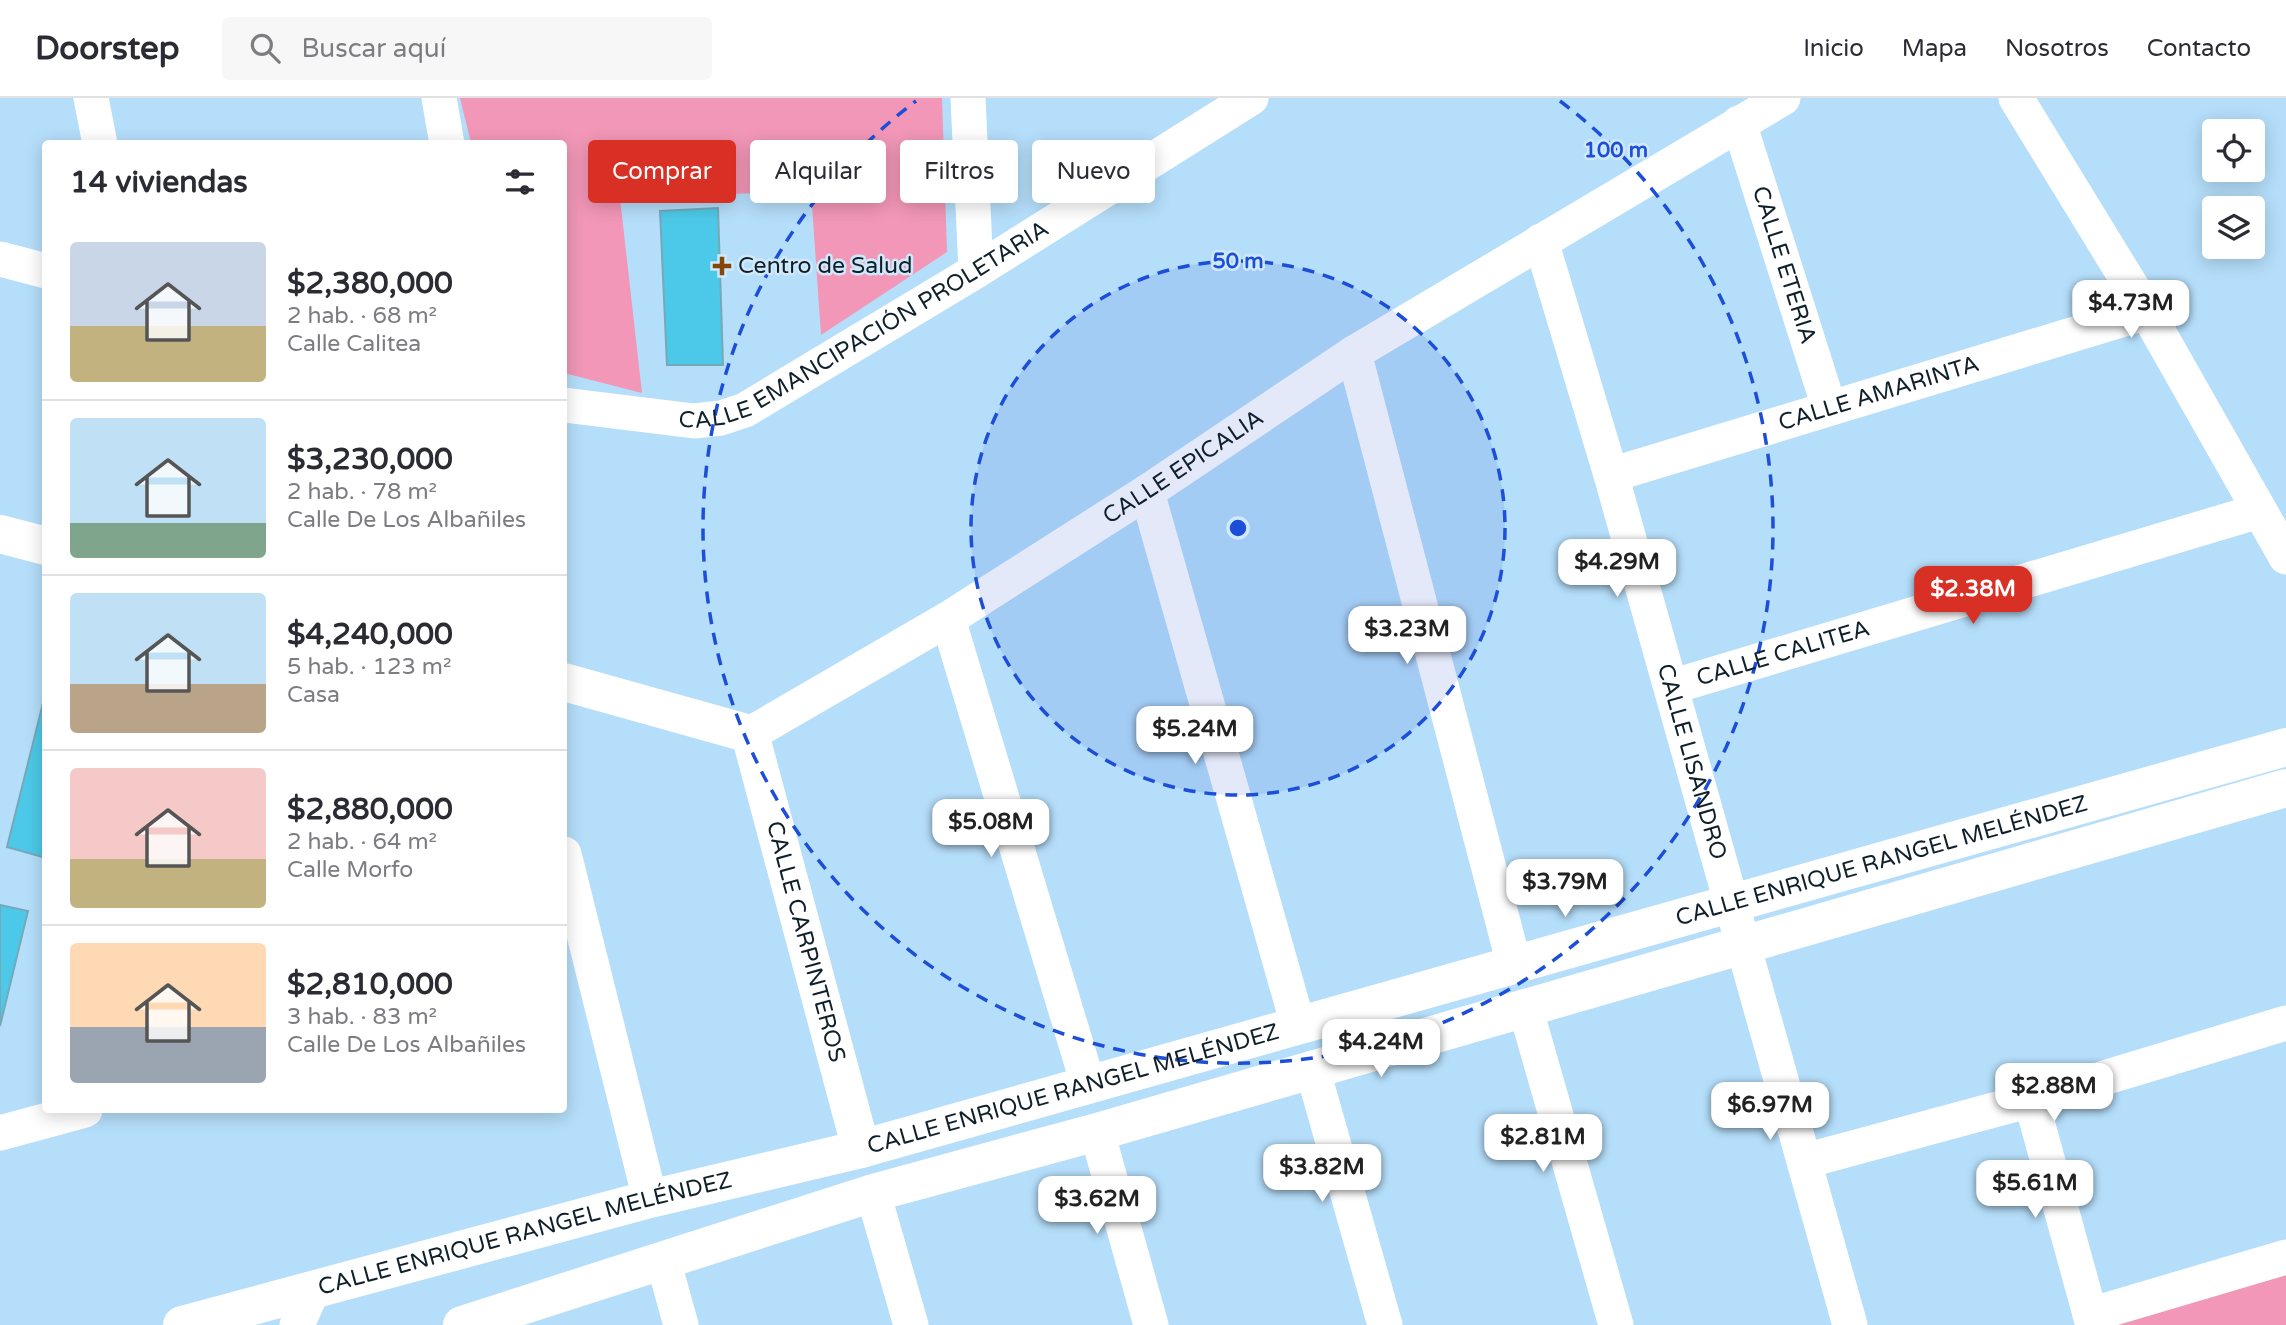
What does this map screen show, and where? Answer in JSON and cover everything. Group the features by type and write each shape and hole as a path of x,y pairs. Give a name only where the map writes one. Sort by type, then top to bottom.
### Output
{"street":[{"path":"91,98 99,140"},
{"path":"439,98 446,140"},
{"path":"968,98 975,271"},
{"name":"CALLE EMANCIPACIÓN PROLETARIA","path":"567,405 694,422 721,418 745,410 975,271 1251,98"},
{"name":"CALLE EPICALIA","path":"750,734 948,619 1147,492 1354,353 1783,98"},
{"path":"2016,98 2147,312 2286,557"},
{"name":"CALLE ETERIA","path":"1739,123 1829,407"},
{"name":"CALLE LISANDRO","path":"1541,241 1611,475 1850,1325"},
{"path":"0,259 42,270"},
{"name":"CALLE AMARINTA","path":"1611,475 2147,312"},
{"path":"1354,353 1514,964"},
{"path":"1147,492 1298,1025"},
{"name":"CALLE CALITEA","path":"1671,687 2259,511"},
{"path":"0,534 42,545"},
{"path":"948,619 1088,1084"},
{"path":"567,683 750,734"},
{"name":"CALLE CARPINTEROS","path":"750,734 861,1149"},
{"name":"CALLE ENRIQUE RANGEL MELÉNDEZ","path":"182,1325 650,1199 861,1149 2286,747"},
{"name":"CALLE ENRIQUE RANGEL MELÉNDEZ","path":"462,1325 873,1193 1097,1132 2286,788"},
{"path":"567,878 578,968 650,1199"},
{"path":"1525,1007 1616,1325"},
{"path":"1805,1161 2031,1100 2286,1023"},
{"path":"1312,1068 1385,1325"},
{"path":"2031,1100 2091,1320 2286,1257"},
{"path":"0,1133 74,1113"},
{"path":"1097,1132 1151,1325"},
{"path":"873,1193 911,1325"},
{"path":"663,1261 681,1325"},
{"path":"297,1325 313,1289"}],"shaded area":[{"path":"460,98 942,98 943,140 900,140 900,203 945,203 947,252 821,335 812,203 886,203 886,140 750,140 750,193 736,194 736,140 588,140 588,203 621,203 642,393 567,374 567,140 470,140"},
{"path":"2286,1275 2286,1325 2114,1323"}],"building":[{"path":"718,208 723,365 667,365 660,211"},
{"path":"42,707 42,857 7,847"},
{"path":"0,905 28,911 0,1026"}],"place":[{"name":"Centro de Salud","path":"722,266"}]}
